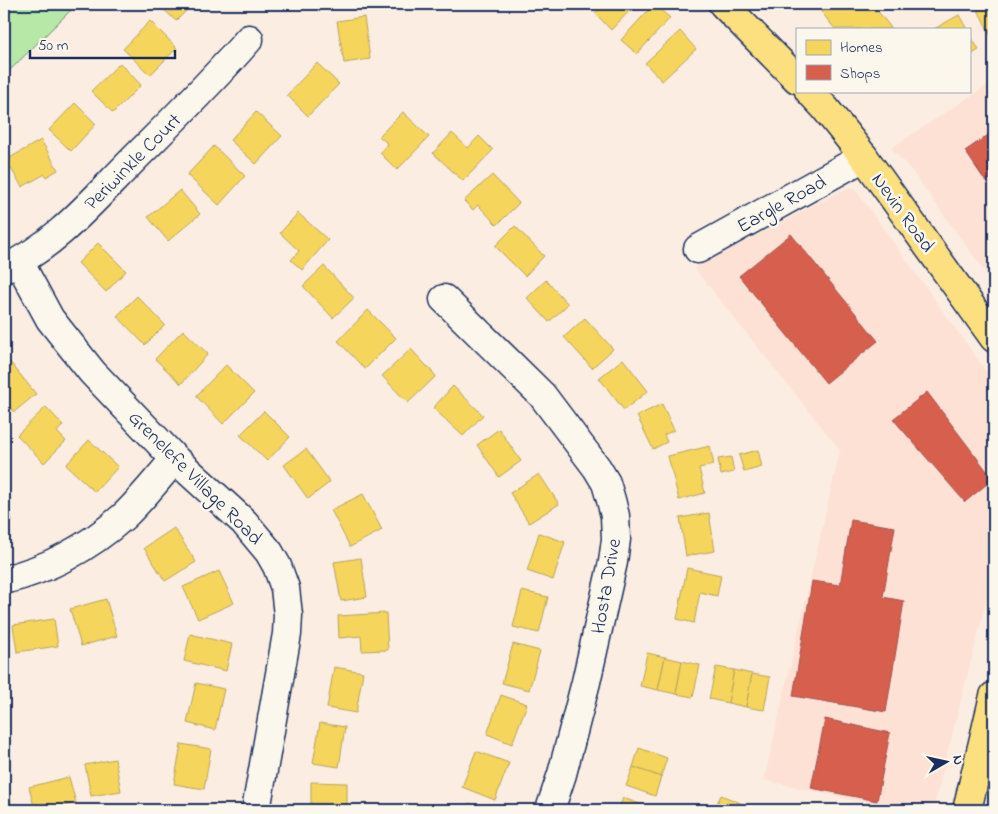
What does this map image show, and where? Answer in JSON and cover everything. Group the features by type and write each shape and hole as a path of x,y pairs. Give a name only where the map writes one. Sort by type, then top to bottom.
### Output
{"main road":[{"path":"723,4 796,78"},
{"name":"Nevin Road","path":"810,92 864,157 994,338"},
{"path":"967,810 994,696"}],"street":[{"name":"Periwinkle Court","path":"11,265 45,245 221,72 249,40"},
{"name":"Eargle Road","path":"698,250 864,157"},
{"name":"Grenelefe Village Road","path":"11,265 64,339 92,372 175,459 222,500 250,529 269,552 277,566 284,588 288,615 287,634 256,810"},
{"name":"Hosta Drive","path":"444,298 542,394 597,468 606,483 612,500 616,539 614,562 586,682 550,810"},
{"path":"4,580 26,575 80,550 124,515 175,459"}],"shaded area":[{"path":"994,81 994,284 911,170 891,148"},
{"path":"849,187 855,189 994,382 994,571 933,810 895,810 764,780 840,450 694,268"}],"green space":[{"path":"4,4 64,4 72,9 4,76"}],"building: Homes":[{"path":"158,4 193,4 176,21"},
{"path":"604,4 636,4 611,30 595,13"},
{"path":"654,4 670,18 637,54 621,40"},
{"path":"815,4 864,4 866,7 872,4 891,28 834,28"},
{"path":"975,4 994,4 994,42"},
{"path":"959,15 966,28 936,28"},
{"path":"364,17 370,59 344,63 337,21"},
{"path":"150,21 177,48 150,75 123,49"},
{"path":"680,31 696,49 662,81 645,63"},
{"path":"970,35 979,50 970,55"},
{"path":"120,63 141,85 113,113 91,91"},
{"path":"317,63 339,84 308,116 287,95"},
{"path":"75,103 96,124 71,151 49,130"},
{"path":"256,112 282,136 256,164 230,140"},
{"path":"403,112 429,137 397,170 380,153 388,144 379,136"},
{"path":"452,133 468,148 479,136 493,150 463,181 433,153"},
{"path":"41,140 58,170 46,177 45,174 22,187 6,160"},
{"path":"214,146 245,176 219,205 187,175"},
{"path":"492,175 519,203 497,225 478,205 473,210 464,201"},
{"path":"180,190 200,214 168,241 148,217"},
{"path":"298,213 328,240 302,270 291,260 299,251 280,233"},
{"path":"515,226 544,256 525,276 495,246"},
{"path":"98,243 126,271 106,292 78,263"},
{"path":"324,266 354,298 333,318 303,286"},
{"path":"546,280 568,304 549,322 527,298"},
{"path":"137,296 165,325 145,345 117,316"},
{"path":"368,310 396,338 365,369 338,341"},
{"path":"585,318 613,349 592,368 564,337"},
{"path":"183,330 208,354 181,384 155,359"},
{"path":"411,349 436,376 408,403 382,376"},
{"path":"623,359 648,391 624,410 599,378"},
{"path":"10,362 36,394 14,412 4,399 4,367"},
{"path":"226,365 254,393 223,424 196,396"},
{"path":"453,386 483,415 463,436 433,408"},
{"path":"662,404 674,430 664,435 667,442 653,449 637,416"},
{"path":"46,407 63,425 57,432 66,441 44,463 17,435"},
{"path":"264,411 290,437 267,461 240,435"},
{"path":"499,429 521,461 499,477 477,445"},
{"path":"89,440 118,467 95,492 66,465"},
{"path":"710,446 714,465 699,468 705,493 679,500 668,456"},
{"path":"306,449 330,482 308,499 284,465"},
{"path":"758,450 762,467 744,472 739,455"},
{"path":"731,457 734,472 721,475 718,459"},
{"path":"539,474 559,504 529,523 510,493"},
{"path":"4,493 12,521 4,523"},
{"path":"363,494 382,530 350,547 331,510"},
{"path":"709,513 715,551 686,556 680,518"},
{"path":"174,528 196,562 165,581 144,548"},
{"path":"539,533 565,542 553,580 527,571"},
{"path":"361,558 367,597 341,601 334,562"},
{"path":"687,568 721,575 717,596 700,592 694,623 677,619"},
{"path":"219,571 234,603 198,619 183,587"},
{"path":"522,591 548,597 539,633 513,627"},
{"path":"106,599 117,636 81,646 70,609"},
{"path":"386,613 388,650 362,651 361,636 339,638 338,616"},
{"path":"54,619 58,646 17,652 13,625"},
{"path":"190,634 232,644 226,671 184,661"},
{"path":"513,644 540,651 529,690 502,683"},
{"path":"647,653 665,657 658,690 640,686"},
{"path":"665,657 682,661 676,694 658,690"},
{"path":"682,661 700,665 693,697 676,694"},
{"path":"334,667 363,672 356,713 327,708"},
{"path":"716,667 734,670 728,703 709,699"},
{"path":"734,670 752,674 746,707 728,703"},
{"path":"752,674 770,677 764,710 746,707"},
{"path":"196,683 224,689 215,730 187,723"},
{"path":"501,695 527,704 512,744 487,734"},
{"path":"320,723 345,727 339,767 313,763"},
{"path":"181,744 211,749 204,789 174,784"},
{"path":"639,748 667,758 661,777 633,767"},
{"path":"476,751 509,763 495,800 462,787"},
{"path":"115,759 121,791 91,796 85,765"},
{"path":"633,767 661,777 655,796 626,786"},
{"path":"4,771 12,808 4,810"},
{"path":"69,777 76,803 48,810 35,810 29,787"},
{"path":"311,782 347,783 347,810 311,810"},
{"path":"721,795 738,802 735,810 714,810"},
{"path":"623,798 651,808 650,810 618,810"},
{"path":"738,802 756,810 735,810"},
{"path":"469,803 487,810 465,810"}],"building: Shops":[{"path":"994,131 994,176 986,182 965,151"},
{"path":"791,234 878,341 826,383 739,276"},
{"path":"927,392 993,479 965,502 893,419"},
{"path":"851,520 895,527 883,597 904,601 886,712 793,696 812,581 840,585"},
{"path":"825,719 890,733 877,801 811,788"}]}
